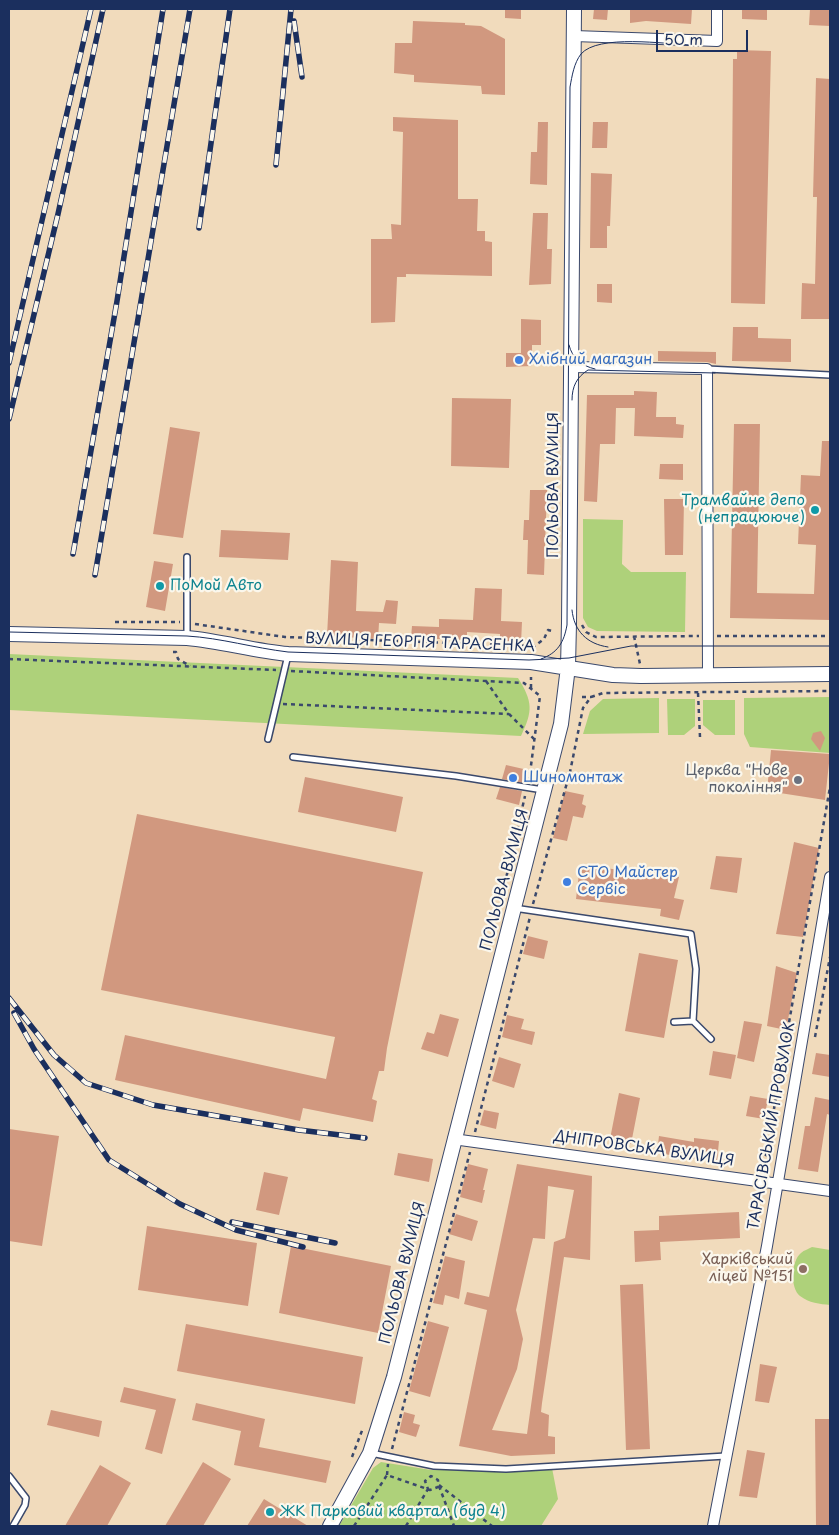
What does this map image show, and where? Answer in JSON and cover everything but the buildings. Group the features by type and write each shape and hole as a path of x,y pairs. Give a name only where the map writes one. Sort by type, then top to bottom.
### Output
{"main road":[{"name":"ПОЛЬОВА ВУЛИЦЯ","path":"330,1526 370,1453 394,1377 453,1139 507,907 546,790 561,724 568,667 574,9"},
{"name":"ВУЛИЦЯ ГЕОРГІЯ ТАРАСЕНКА","path":"9,634 187,638 213,640 263,652 531,662 613,675 830,674"}],"street":[{"path":"574,36 717,41 717,9"},
{"path":"570,367 707,369 706,636 708,676"},
{"name":"ТАРАСІВСЬКИЙ ПРОВУЛОК","path":"713,1526 767,1246 776,1182 830,877"},
{"name":"ДНІПРОВСЬКА ВУЛИЦЯ","path":"453,1139 473,1140 830,1191"}],"lane":[{"path":"707,369 830,376"},
{"path":"187,557 187,638"},
{"path":"268,739 288,654"},
{"path":"293,757 456,776 546,790"},
{"path":"507,907 691,934 696,970 693,1021"},
{"path":"674,1022 693,1021 711,1039"},
{"path":"370,1453 451,1468 506,1469 726,1456"},
{"path":"9,1476 26,1498 25,1505 13,1526"}],"path":[{"path":"187,622 285,637 532,648 544,639 548,630 552,631"},
{"path":"580,622 585,632 596,637 830,636"},
{"path":"634,636 640,665"},
{"path":"166,652 176,652 178,659 191,667"},
{"path":"9,659 486,680 524,683 540,696 546,696"},
{"path":"531,677 531,688"},
{"path":"486,680 509,714 536,741"},
{"path":"582,696 591,697 603,693 830,691"},
{"path":"698,692 700,737"},
{"path":"507,907 536,741 540,696"},
{"path":"354,1526 386,1474 531,910 570,772 583,708 591,697"},
{"path":"277,704 509,714"},
{"path":"761,1180 830,787"},
{"path":"348,1466 366,1422"},
{"path":"386,1474 428,1489 435,1490 439,1485"},
{"path":"428,1489 425,1483 428,1477 435,1477 454,1526"},
{"path":"439,1485 492,1526"},
{"path":"406,1526 428,1489"}],"green space":[{"path":"583,519 623,520 622,564 631,572 686,572 685,632 597,631 588,627 583,618"},
{"path":"9,654 518,678 529,700 530,707 528,720 521,736 9,710"},
{"path":"830,697 830,753 750,747 744,734 744,698"},
{"path":"659,698 659,733 583,734 590,711 603,699"},
{"path":"667,699 695,699 695,726 684,735 668,735"},
{"path":"703,700 735,700 735,735 715,735 703,725"},
{"path":"812,1247 830,1250 830,1305 818,1304 800,1296 793,1281 795,1262 801,1253"},
{"path":"381,1462 431,1470 552,1468 558,1499 541,1526 339,1526 373,1468"}],"tram line":[{"path":"541,659 556,650 564,637 567,625 570,87 573,74 581,54 590,48 602,44 649,42 691,45"},
{"path":"569,345 572,354 578,361 595,369"},
{"path":"572,400 576,382 588,370 715,373"},
{"path":"572,610 576,624 583,635 594,643 608,647"},
{"path":"9,632 187,636 288,652 529,660 569,658 631,646 830,646"}],"railway":[{"path":"9,363 91,9"},
{"path":"9,419 58,214 103,9"},
{"path":"73,554 117,301 163,9"},
{"path":"95,575 190,9"},
{"path":"199,228 230,9"},
{"path":"276,165 291,9"},
{"path":"294,21 302,77"},
{"path":"9,998 54,1055 86,1083 153,1105 299,1130 365,1138"},
{"path":"14,1013 34,1049 109,1160 180,1204 236,1230 303,1247"},
{"path":"232,1222 335,1243"}],"place":[{"name":"Хлібний магазин","path":"519,360"},
{"name":"Трамвайне депо (непрацююче)","path":"815,510"},
{"name":"ПоМой Авто","path":"160,586"},
{"name":"Шиномонтаж","path":"513,778"},
{"name":"Церква \"Нове покоління\"","path":"798,780"},
{"name":"СТО Майстер Сервіс","path":"567,882"},
{"name":"Харківський ліцей №151","path":"803,1269"},
{"name":"ЖК Парковий квартал (буд 4)","path":"270,1512"}]}
